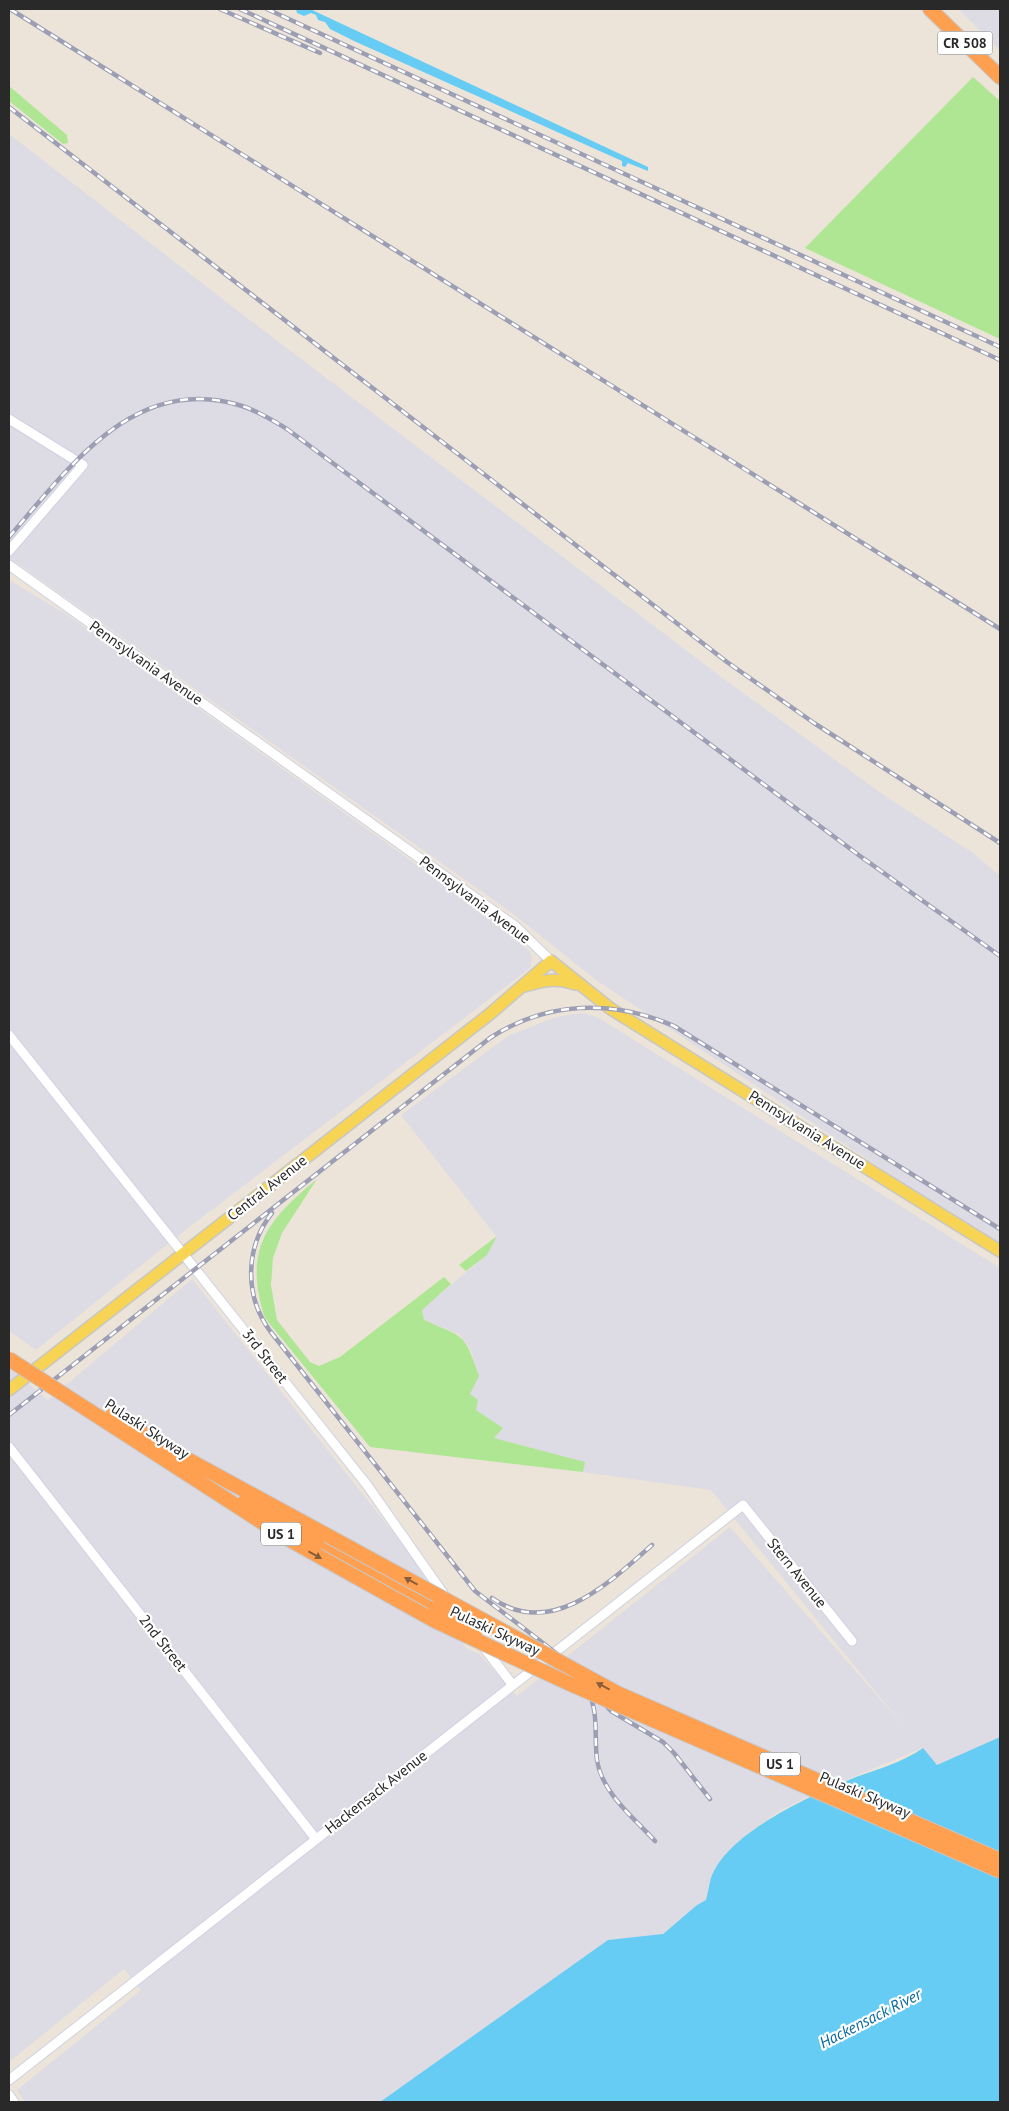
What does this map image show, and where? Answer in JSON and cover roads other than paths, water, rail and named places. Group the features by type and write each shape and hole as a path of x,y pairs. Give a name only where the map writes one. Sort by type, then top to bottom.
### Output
{"highway":[{"name":"CR 508","path":"930,9 1000,77"},
{"name":"Pulaski Skyway","path":"9,1348 112,1415 177,1453 625,1696 1000,1860"},
{"path":"9,1354 210,1480 317,1543 568,1683"},
{"name":"Pulaski Skyway","path":"9,1359 294,1543 442,1625 568,1683 1000,1871"},
{"path":"435,1608 515,1646 562,1663"}],"main road":[{"name":"Central Avenue","path":"9,1390 524,986 530,978 551,961"},
{"name":"Pennsylvania Avenue","path":"551,961 611,1009 1000,1251"},
{"name":"Central Avenue","path":"524,986 548,979 556,979 583,988"}],"street":[{"path":"9,419 83,465 9,551"},
{"name":"Pennsylvania Avenue","path":"9,566 515,926 551,961"},
{"name":"3rd Street","path":"9,1035 184,1253 366,1485 446,1598 512,1684"},
{"path":"9,1051 17,1045"},
{"name":"2nd Street","path":"9,1448 316,1839"},
{"name":"Hackensack Avenue","path":"9,2080 512,1684 743,1505"},
{"name":"Stern Avenue","path":"743,1505 852,1641"},
{"path":"9,2095 14,2102"}],"water":[{"path":"296,9 310,9 648,167 648,171 628,163 625,167 622,166 622,161 354,41 330,29 325,22 318,20 316,15 311,13 304,16 297,13"},
{"name":"Hackensack River","path":"1000,1737 1000,2102 380,2102 608,1940 663,1934 697,1905 706,1900 711,1878 720,1861 734,1845 753,1830 796,1804 856,1777 899,1761 923,1748 937,1765"}],"railway":[{"path":"10,9 1000,629"},
{"path":"220,9 320,53"},
{"path":"240,9 1000,360"},
{"path":"267,9 1000,347"},
{"path":"9,107 727,662 814,723 1000,843"},
{"path":"9,537 81,456 108,433 137,414 169,402 204,399 254,410 287,429 860,856 1000,956"},
{"path":"9,1415 490,1038 534,1017 557,1011 580,1008 604,1008 651,1017 674,1026 1000,1229"},
{"path":"272,1213 263,1226 257,1241 251,1272 256,1303 270,1331 475,1591 556,1653 611,1711 663,1742 710,1799"},
{"path":"492,1598 514,1609 536,1613 557,1609 578,1601 598,1589 618,1575 652,1545"},
{"path":"588,1691 594,1708 597,1760 600,1772 612,1794 628,1814 655,1841"}]}
